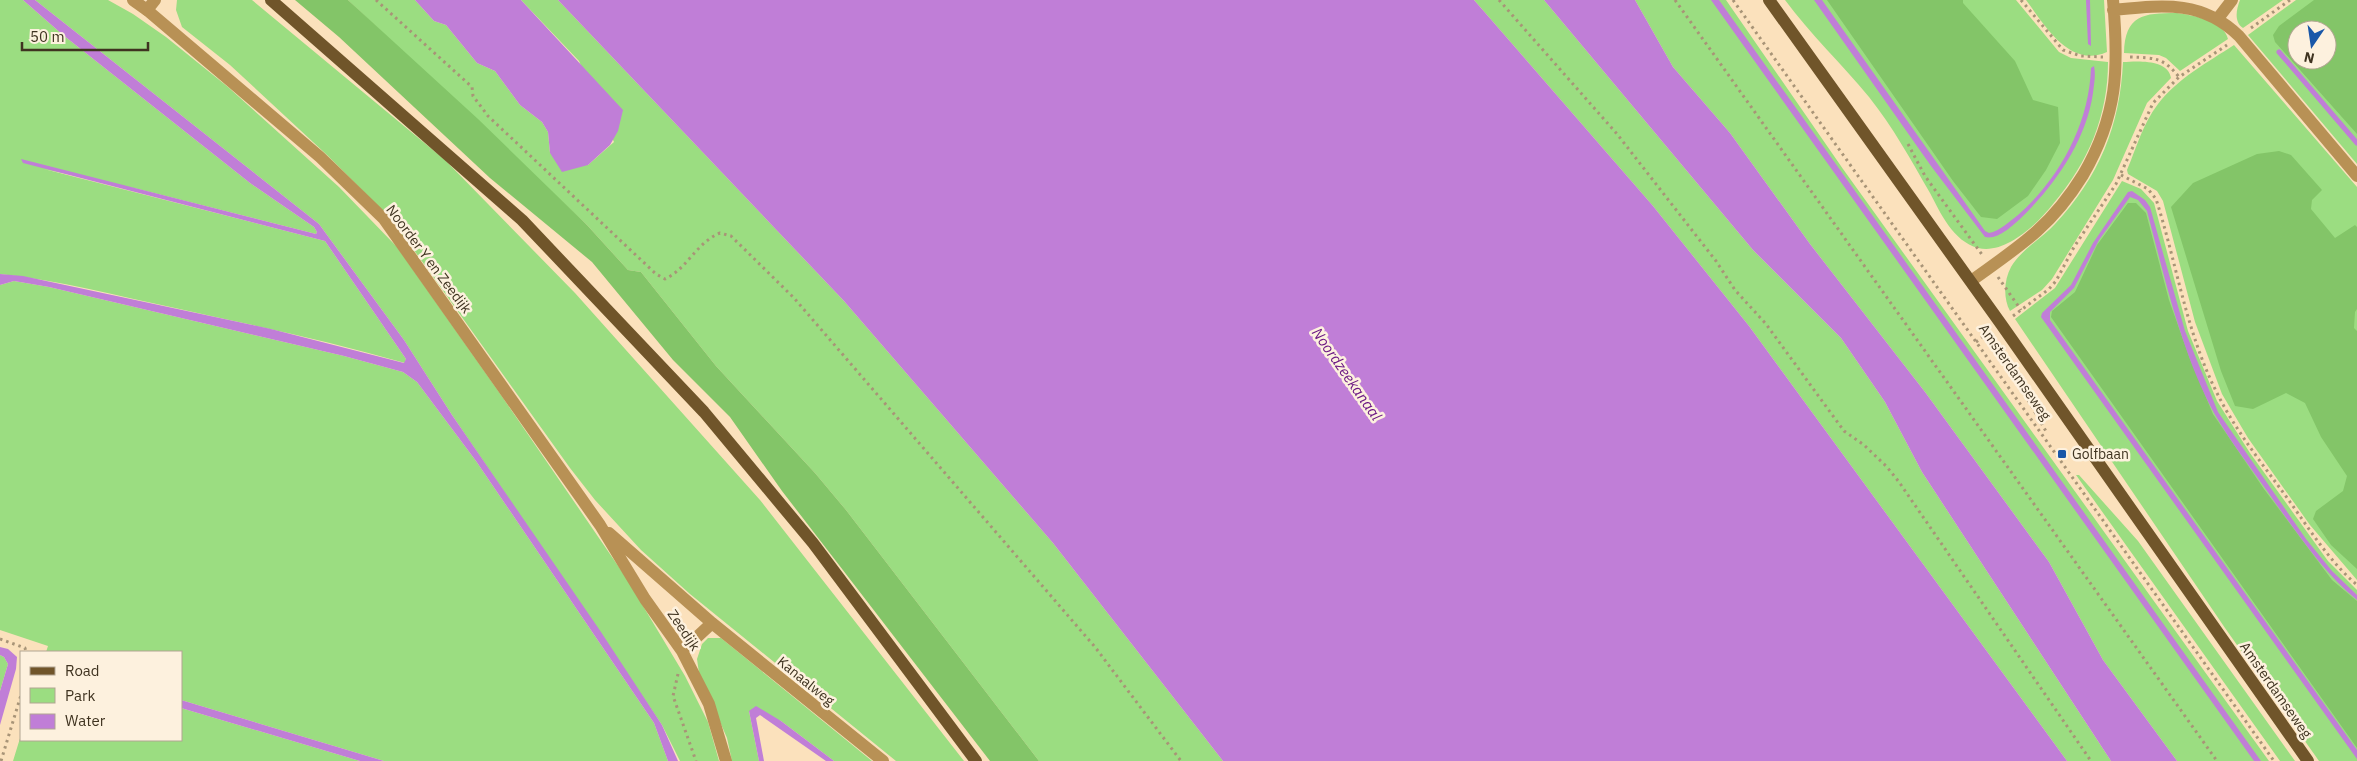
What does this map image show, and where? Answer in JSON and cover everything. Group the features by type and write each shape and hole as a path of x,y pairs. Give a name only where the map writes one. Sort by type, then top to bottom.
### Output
{"main road":[{"path":"271,0 522,220 704,412 814,543 976,761"},
{"name":"Amsterdamseweg","path":"1769,0 2001,324 2308,761"}],"street":[{"name":"Noorder Y en Zeedijk","path":"133,0 320,157 384,219 600,525"},
{"path":"147,10 155,0"},
{"path":"2219,17 2232,0"},
{"path":"1971,282 2038,231 2065,202 2096,150 2108,120 2115,87 2116,57 2113,5 2186,6 2198,8 2219,17 2239,36 2357,176"},
{"name":"Kanaalweg","path":"600,525 712,623 883,761"},
{"name":"Zeedijk","path":"600,525 645,600 682,651 709,704 726,761"},
{"path":"682,651 712,623"}],"path":[{"path":"376,0 472,87 474,96 488,116 656,274 665,279 674,275 708,238 720,233 730,236 794,298 1089,640 1181,761"},
{"path":"1500,0 1617,134 1716,260 1735,290 1766,324 1839,424 1888,467 2091,761"},
{"path":"1675,0 2217,761"},
{"name":"Amsterdamseweg","path":"1733,0 2274,761"},
{"path":"2021,0 2063,50 2087,57 2162,60 2170,66 2179,78"},
{"path":"1976,342 2021,310 2048,289 2056,280 2074,247 2121,175 2148,112 2159,96 2179,78 2290,0"},
{"path":"1908,144 1925,176 2021,310"},
{"path":"2121,175 2148,189 2156,199 2191,327 2211,380 2226,409 2315,537 2357,585"},
{"path":"1984,336 2020,386 2047,433"},
{"path":"0,639 25,648 26,651"},
{"path":"682,651 673,696 696,761"},
{"path":"1,761 20,698"}],"green space":[{"path":"0,0 23,0 63,35 250,183 314,227 317,232 316,234 138,189 44,169 325,241 406,359 405,363 290,334 88,289 0,274"},
{"path":"35,0 108,0 133,14 166,37 228,87 339,187 397,247 625,576 685,676 708,722 719,761 680,761 662,725 452,415 404,340 319,224"},
{"path":"177,0 252,0 445,160 575,293 760,500 964,761 896,761 690,594 641,550 595,500 570,468 416,253 375,203 327,155 230,65 182,27 176,10"},
{"path":"295,0 348,0 478,119 587,225 628,270 641,272 716,366 815,473 846,510 1039,761 990,761 782,491 730,417 673,360 592,262 490,178 339,37"},
{"path":"348,0 415,0 434,21 446,25 477,63 495,71 520,105 542,122 548,132 550,153 588,165 614,142 579,61 521,0 558,0 844,301 1053,543 1223,761 1039,761 846,510 815,473 716,366 641,272 628,270 587,225"},
{"path":"1474,0 1544,0 1753,250 1841,338 1885,402 1922,472 2111,761 2067,761 1749,326 1653,206"},
{"path":"1635,0 1726,0 1843,169 2269,761 2177,761 2103,660 2049,562 1925,392 1810,244 1730,133 1673,67"},
{"path":"1785,0 2016,0 2059,52 2071,58 2108,62 2107,82 2100,120 2086,155 2053,204 2039,220 2020,236 1999,247 1989,249 1978,248 1969,244 1955,233 1943,218 1930,193 1878,108"},
{"path":"1827,0 1963,0 1963,3 2015,61 2033,100 2058,107 2060,143 2046,170 2028,196 1997,219 1981,217 1953,181"},
{"path":"2026,0 2104,0 2107,52 2093,56 2069,49 2041,21"},
{"path":"2240,0 2283,0 2243,28 2237,19"},
{"path":"2296,0 2357,0 2357,164 2248,35"},
{"path":"2314,0 2357,0 2357,134 2300,70 2337,70 2337,20 2287,20"},
{"path":"2177,13 2199,17 2214,23 2225,33 2228,39 2180,71 2166,58 2159,55 2124,53 2128,31 2138,19 2155,14"},
{"path":"2287,20 2287,55 2275,42 2273,35 2279,26"},
{"path":"2234,45 2357,187 2357,580 2310,525 2248,438 2222,394 2195,322 2163,201 2157,191 2128,174 2127,170 2140,136 2158,104 2174,87 2193,72"},
{"path":"2123,62 2152,62 2158,64 2169,72 2171,78 2147,103 2113,180 2052,279 2042,290 2010,311 2005,289 2011,267 2020,255 2055,224 2084,188 2095,169 2112,129 2121,85"},
{"path":"2279,151 2291,155 2322,190 2312,200 2311,209 2335,238 2355,225 2357,227 2357,309 2355,312 2354,328 2357,331 2357,569 2331,545 2313,519 2316,511 2343,491 2347,476 2321,437 2305,403 2286,393 2253,409 2235,406 2221,371 2171,207 2193,183 2257,154"},
{"path":"2122,181 2141,189 2154,203 2188,331 2217,401 2250,453 2328,561 2357,590 2357,761 2319,761 2225,628 2015,319 2055,288"},
{"path":"2128,203 2136,203 2146,213 2169,300 2190,359 2213,414 2264,489 2332,580 2357,601 2357,748 2051,317 2052,311 2075,292 2097,245"},
{"path":"14,281 49,287 344,356 403,372 417,382 476,461 654,723 668,761 384,761 182,700 182,651 46,651 48,646 0,630 0,285"},
{"path":"2076,475 2079,475 2138,541 2295,761 2280,761"},
{"path":"708,638 721,638 872,761 834,761 781,721 749,711 759,761 732,761 727,738 699,673 697,659 702,644"},
{"path":"0,655 4,657 8,664 0,691"},
{"path":"182,708 360,761 13,761 20,738 20,741 182,741"}],"water":[{"path":"23,0 35,0 319,224 404,340 452,415 601,632 662,725 678,761 668,761 654,723 476,461 417,382 403,372 344,356 49,287 14,281 0,285 0,274 23,276 271,329 404,363 406,359 325,241 23,163 21,159 316,234 317,232 314,227 250,183 63,35"},
{"path":"415,0 521,0 623,110 618,131 610,145 588,165 562,172 550,153 548,132 542,122 520,105 495,71 477,63 446,25 434,21"},
{"name":"Noordzeekanaal","path":"558,0 1474,0 1653,206 1749,326 2067,761 1223,761 1053,543 844,301"},
{"path":"1544,0 1635,0 1673,67 1730,133 1810,244 1925,392 2049,562 2103,660 2177,761 2111,761 1922,472 1885,402 1841,338 1753,250"},
{"path":"1711,0 1719,0 2261,761 2254,761"},
{"path":"1814,0 1822,0 1985,231 1989,233 2001,228 2018,215 2047,184 2059,167 2070,149 2085,109 2091,68 2094,66 2093,93 2084,128 2057,177 2034,205 2000,234 1985,237 1931,166"},
{"path":"2086,0 2090,0 2091,46 2088,44"},
{"path":"2132,191 2145,200 2150,207 2185,331 2218,412 2306,539 2332,571 2357,595 2357,600 2323,567 2236,448 2214,413 2202,389 2183,340 2147,211 2138,200 2130,197 2099,240 2074,288 2050,312 2050,320 2357,750 2357,759 2041,317 2042,313 2071,285 2093,243 2128,192"},
{"path":"0,647 8,649 17,657 16,669 0,725 0,691 8,664 4,657 0,655"},
{"path":"182,700 384,761 360,761 182,708"},
{"path":"756,706 781,721 834,761 826,761 760,715 756,718 764,761 759,761 749,711"}],"waterway":[{"path":"2279,52 2357,143"}],"place":[{"name":"Golfbaan","path":"2062,454"}]}
